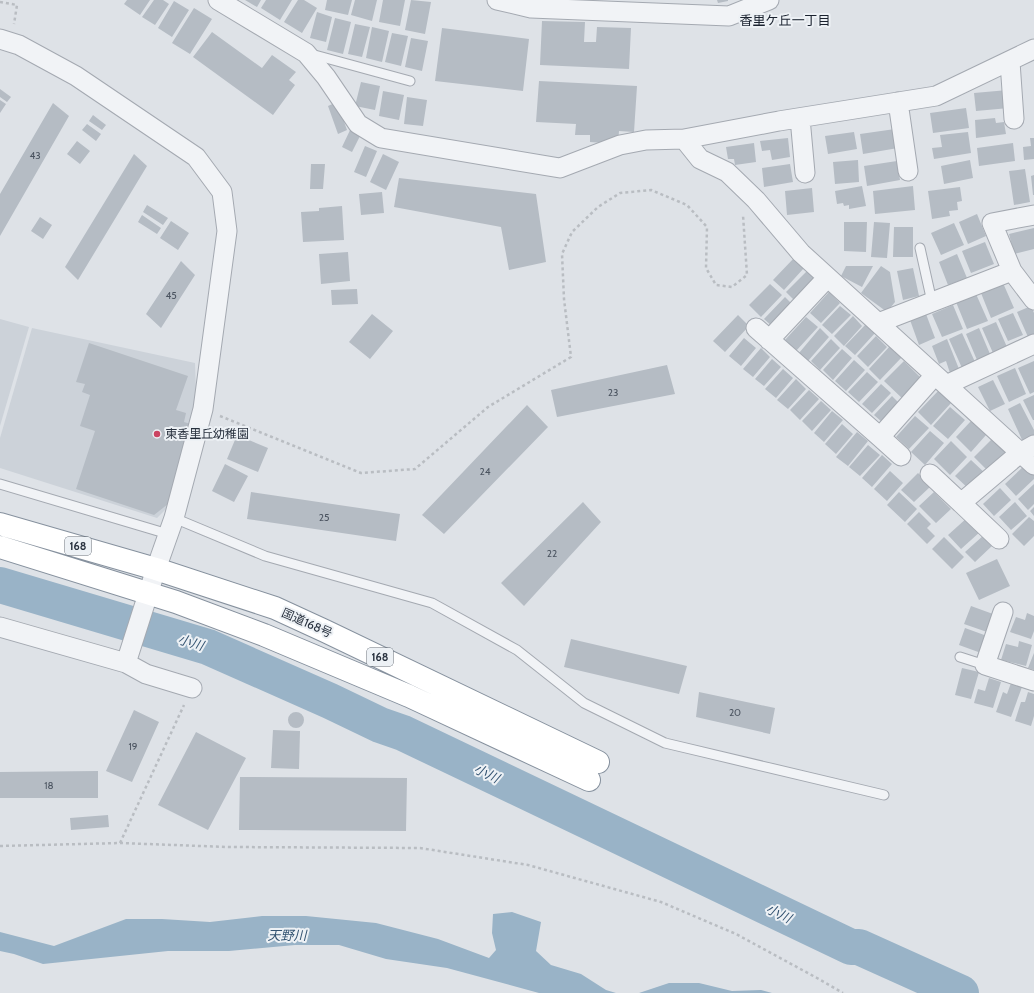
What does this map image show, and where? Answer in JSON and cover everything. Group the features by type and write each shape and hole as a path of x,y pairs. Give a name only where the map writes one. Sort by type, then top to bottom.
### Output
{"highway":[{"name":"国道168号","path":"0,524 156,569 282,612 325,630 594,771 264,635 176,602 0,547"}],"street":[{"path":"218,0 306,52 326,77 358,124 381,138 560,168 620,145 646,140 684,139 936,96 1010,62 1034,49"},
{"path":"497,0 531,8 729,16 769,0"},
{"path":"5,41 19,45 76,76 196,157 222,192 227,231 203,409 171,526 126,663"},
{"path":"1010,62 1014,120"},
{"path":"898,102 908,172"},
{"path":"800,118 805,173"},
{"path":"684,139 700,159 727,172 756,200 801,253 827,278 940,380 1027,449 1034,465"},
{"path":"1034,215 992,223 1012,271 1034,300"},
{"path":"878,323 1012,271"},
{"path":"827,278 762,334 901,456"},
{"path":"880,437 940,380 1034,344"},
{"path":"961,503 1027,449"},
{"path":"930,474 1000,539"},
{"path":"1003,612 985,665 1034,681"},
{"path":"0,627 126,663 146,674 192,688"}],"lane":[{"path":"306,52 410,81"},
{"path":"920,248 932,302"},
{"path":"0,484 171,526 265,556 432,603 517,650 584,703 665,743 884,794"},
{"path":"960,657 985,665"}],"path":[{"path":"0,2 17,5 5,41"},
{"path":"203,409 361,473 416,469 488,407 571,357 564,299 562,254 572,232 598,207 620,193 651,190 687,205 707,227 706,268 716,285 732,288 747,275 743,212 756,200"},
{"path":"120,843 192,688"},
{"path":"0,846 120,843 228,847 420,848 528,865 661,902 736,934 843,993"}],"shaded area":[{"path":"0,319 29,327 0,426"},
{"path":"32,328 195,363 197,420 171,504 157,518 0,468 0,438"}],"water":[{"name":"天野川","path":"512,912 541,922 536,951 551,965 581,974 606,990 616,993 539,993 447,968 386,959 339,945 295,945 229,951 168,951 43,964 0,951 0,932 54,946 126,919 162,919 210,922 262,916 306,916 376,923 438,939 489,958 496,950 492,933 493,914"},
{"path":"669,983 699,983 732,991 761,990 772,993 639,993"}],"building":[{"path":"127,0 150,0 140,15 124,4"},
{"path":"154,0 163,0 169,4 155,25 142,17"},
{"path":"245,0 261,0 257,7"},
{"path":"266,0 292,0 280,20 261,8"},
{"path":"298,0 304,0 317,8 302,33 284,22"},
{"path":"327,0 352,0 348,15 325,10"},
{"path":"355,0 377,0 372,21 351,15"},
{"path":"383,0 405,0 400,26 379,22"},
{"path":"411,0 431,2 425,34 405,30"},
{"path":"717,0 728,0 728,1 718,3"},
{"path":"174,1 189,10 172,37 158,28"},
{"path":"194,8 212,19 190,54 172,43"},
{"path":"317,12 332,17 326,42 310,38"},
{"path":"335,18 351,22 343,54 327,50"},
{"path":"542,21 585,22 584,42 596,42 597,27 631,28 629,69 540,65"},
{"path":"355,24 370,27 362,57 348,54"},
{"path":"372,27 389,31 382,62 366,58"},
{"path":"442,28 529,39 523,91 435,81"},
{"path":"212,32 262,68 272,55 296,72 289,80 295,85 273,115 193,57"},
{"path":"392,33 408,36 401,66 385,62"},
{"path":"411,38 428,41 422,71 405,67"},
{"path":"539,81 637,86 634,132 619,131 618,144 590,142 590,135 575,135 576,124 536,122"},
{"path":"361,82 380,86 375,110 355,106"},
{"path":"0,89 11,97 7,102 0,97"},
{"path":"1008,90 1009,108 976,111 974,93"},
{"path":"383,91 404,95 399,120 379,116"},
{"path":"407,97 427,100 423,126 404,124"},
{"path":"0,100 6,104 0,113"},
{"path":"337,102 347,130 338,134 328,106"},
{"path":"53,103 69,116 0,236 0,194"},
{"path":"966,108 969,128 933,133 930,113"},
{"path":"93,115 106,125 102,130 89,121"},
{"path":"995,118 996,123 1004,122 1006,134 976,138 975,120"},
{"path":"87,124 101,134 96,141 82,130"},
{"path":"352,126 362,132 352,152 342,147"},
{"path":"895,129 898,148 863,154 860,134"},
{"path":"854,132 857,149 828,154 825,136"},
{"path":"968,132 971,153 934,159 932,148 942,147 940,135"},
{"path":"788,138 790,157 772,160 770,150 762,151 760,141"},
{"path":"1030,138 1034,138 1034,159 1024,160 1023,147 1031,146"},
{"path":"77,141 90,151 80,164 67,154"},
{"path":"754,143 756,162 735,165 734,159 728,159 726,147"},
{"path":"1013,143 1015,161 979,166 977,148"},
{"path":"365,146 377,151 366,177 354,172"},
{"path":"134,154 147,166 78,280 65,267"},
{"path":"383,154 399,162 386,190 370,182"},
{"path":"858,160 859,182 835,184 833,162"},
{"path":"970,160 973,178 944,184 941,166"},
{"path":"897,161 900,180 867,186 864,166"},
{"path":"311,164 325,164 323,189 310,189"},
{"path":"790,164 793,182 764,187 762,168"},
{"path":"1025,169 1030,202 1014,205 1009,171"},
{"path":"1034,175 1034,195 1033,195 1031,176"},
{"path":"399,178 536,194 546,262 509,270 501,227 394,207"},
{"path":"862,186 866,206 849,209 849,205 844,206 843,203 837,204 835,191"},
{"path":"913,186 915,210 875,214 873,191"},
{"path":"960,187 962,201 957,202 958,210 949,211 950,216 932,219 928,191"},
{"path":"812,188 814,212 787,215 785,191"},
{"path":"382,192 384,213 361,215 359,194"},
{"path":"147,205 168,218 163,225 143,212"},
{"path":"342,206 344,240 303,242 301,212 319,211 319,208"},
{"path":"977,214 986,236 968,244 959,222"},
{"path":"142,215 161,228 157,234 138,222"},
{"path":"40,217 52,225 43,239 31,231"},
{"path":"171,221 189,233 178,250 160,238"},
{"path":"844,222 867,222 866,252 844,251"},
{"path":"874,222 890,223 887,258 871,257"},
{"path":"954,223 964,245 941,255 931,233"},
{"path":"894,227 913,227 913,257 893,257"},
{"path":"1034,228 1034,249 1014,254 1009,234"},
{"path":"985,242 994,264 971,273 962,251"},
{"path":"348,252 350,281 321,284 319,254"},
{"path":"957,254 967,278 948,285 939,262"},
{"path":"794,258 804,268 784,290 773,280"},
{"path":"181,261 195,275 161,328 146,314"},
{"path":"846,266 873,266 862,287 841,276"},
{"path":"881,266 890,272 895,302 887,312 861,293"},
{"path":"913,268 919,296 903,300 897,271"},
{"path":"807,271 817,281 796,302 786,292"},
{"path":"1003,283 1014,308 991,318 981,293"},
{"path":"770,284 782,295 761,317 749,305"},
{"path":"357,289 358,304 332,305 331,290"},
{"path":"829,292 840,303 821,323 810,313"},
{"path":"976,294 988,321 967,329 956,302"},
{"path":"785,297 794,306 774,328 764,319"},
{"path":"953,305 963,329 942,337 932,314"},
{"path":"840,306 851,315 832,334 822,325"},
{"path":"1031,306 1034,313 1034,334 1028,337 1017,312"},
{"path":"1013,313 1023,335 1008,341 998,319"},
{"path":"372,314 393,331 370,359 349,342"},
{"path":"926,314 935,338 919,345 910,320"},
{"path":"738,315 749,326 725,352 713,341"},
{"path":"853,316 862,326 844,346 834,336"},
{"path":"806,317 818,327 796,351 785,340"},
{"path":"996,322 1007,347 993,353 982,328"},
{"path":"866,324 875,333 855,355 845,346"},
{"path":"820,328 829,337 808,361 799,353"},
{"path":"979,328 990,354 977,360 966,334"},
{"path":"962,333 975,362 962,368 949,339"},
{"path":"876,336 887,347 868,367 857,356"},
{"path":"744,338 756,348 741,366 729,356"},
{"path":"831,339 840,348 820,370 811,361"},
{"path":"947,339 959,369 950,373 946,361 939,364 932,346"},
{"path":"89,343 188,376 176,410 186,413 184,422 194,425 168,504 154,515 76,489 95,431 80,426 90,395 82,392 85,384 76,382"},
{"path":"890,346 902,357 880,380 869,369"},
{"path":"761,348 770,357 753,377 743,369"},
{"path":"842,349 852,358 833,380 823,370"},
{"path":"772,359 781,367 764,386 755,379"},
{"path":"854,360 865,370 846,391 835,381"},
{"path":"904,361 923,380 904,400 884,381"},
{"path":"1034,361 1034,392 1030,394 1018,368"},
{"path":"667,365 675,394 557,417 551,390"},
{"path":"1015,368 1026,394 1009,402 997,376"},
{"path":"783,369 793,378 776,398 765,389"},
{"path":"867,372 878,382 859,402 848,392"},
{"path":"796,379 806,389 788,409 777,400"},
{"path":"993,380 1005,404 990,411 978,387"},
{"path":"881,384 891,393 872,413 862,404"},
{"path":"809,390 819,399 800,420 790,410"},
{"path":"939,390 952,402 931,425 918,412"},
{"path":"1034,395 1034,420 1033,420 1023,400"},
{"path":"892,396 901,405 883,423 874,415"},
{"path":"821,401 831,410 812,431 802,421"},
{"path":"1020,403 1034,430 1034,436 1023,442 1008,409"},
{"path":"527,405 548,427 444,534 422,515"},
{"path":"950,407 965,420 948,439 933,426"},
{"path":"832,411 843,420 824,442 814,433"},
{"path":"915,416 929,428 909,449 896,437"},
{"path":"971,421 986,435 971,452 956,437"},
{"path":"842,424 853,434 836,454 825,444"},
{"path":"930,431 944,443 925,465 911,452"},
{"path":"857,432 868,441 848,466 836,457"},
{"path":"237,435 268,448 258,472 227,459"},
{"path":"992,439 1007,454 989,472 974,457"},
{"path":"951,441 967,457 950,475 934,459"},
{"path":"868,445 880,455 860,476 849,467"},
{"path":"882,455 892,464 872,487 862,478"},
{"path":"971,460 986,474 970,490 955,476"},
{"path":"225,464 248,476 234,502 212,491"},
{"path":"1025,465 1034,475 1034,479 1016,496 1005,484"},
{"path":"890,471 903,483 887,501 874,489"},
{"path":"918,473 931,486 914,502 901,490"},
{"path":"1034,484 1034,504 1028,510 1018,499"},
{"path":"1000,488 1011,500 994,516 983,504"},
{"path":"251,492 400,514 396,541 247,519"},
{"path":"899,492 917,509 905,522 887,505"},
{"path":"934,492 951,509 936,523 919,506"},
{"path":"583,502 601,522 524,606 501,583"},
{"path":"1015,502 1027,516 1011,530 999,517"},
{"path":"1034,507 1034,516 1030,511"},
{"path":"919,512 931,524 927,528 935,536 927,544 907,524"},
{"path":"968,517 981,531 961,549 948,535"},
{"path":"1029,517 1034,521 1034,536 1024,546 1012,534"},
{"path":"984,535 993,545 975,562 965,552"},
{"path":"944,537 964,557 952,569 932,549"},
{"path":"997,559 1010,586 979,600 966,573"},
{"path":"971,606 993,614 987,632 964,624"},
{"path":"1027,613 1034,616 1034,631 1031,639 1010,632 1016,617 1025,620"},
{"path":"965,628 987,636 981,653 959,645"},
{"path":"571,639 687,666 679,694 564,667"},
{"path":"1019,641 1032,645 1026,666 1001,660 1006,644 1018,647"},
{"path":"1034,653 1034,670 1028,668"},
{"path":"962,668 979,672 971,699 955,695"},
{"path":"989,678 1001,682 993,708 974,703 978,689 985,691"},
{"path":"1011,683 1022,687 1011,717 996,712 1003,692 1007,694"},
{"path":"699,692 775,708 770,734 696,717"},
{"path":"1028,692 1034,694 1034,716 1031,726 1015,721 1021,702 1025,702"},
{"path":"134,710 159,722 132,782 106,771"},
{"path":"296,712 302,714 304,720 302,726 296,728 290,726 288,720 290,714"},
{"path":"273,730 300,731 299,769 271,768"},
{"path":"196,732 246,758 208,830 158,805"},
{"path":"98,771 98,798 0,798 0,772"},
{"path":"240,777 407,778 406,831 239,830"},
{"path":"108,815 109,827 71,830 70,818"}],"waterway":[{"name":"小川","path":"0,585 208,647 330,701 380,725 403,733 851,947 859,947 961,993"}],"place":[{"name":"東香里丘幼稚園","path":"157,434"}],"district":[{"name":"香里ケ丘一丁目","path":"785,20"}]}
